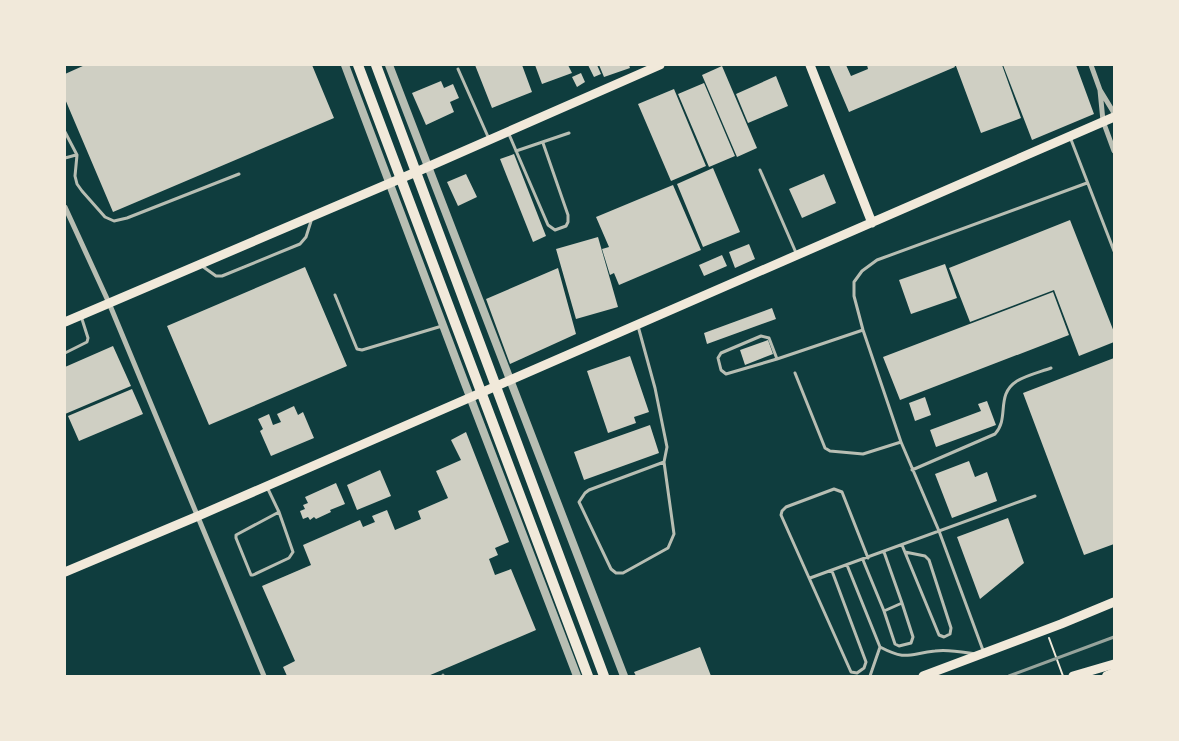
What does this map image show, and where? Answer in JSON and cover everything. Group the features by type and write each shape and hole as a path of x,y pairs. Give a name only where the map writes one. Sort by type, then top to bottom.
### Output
{"main road":[{"path":"358,65 588,676"},
{"path":"376,65 604,676"},
{"path":"65,322 660,65"},
{"path":"810,65 872,223"},
{"path":"65,572 267,486 637,323 797,256 1114,115"},
{"path":"923,676 1114,602"},
{"path":"1073,676 1114,664"},
{"path":"1107,676 1114,673"}],"street":[{"path":"345,65 391,182 464,381 474,395 578,676"},
{"path":"389,65 425,168 624,676"},
{"path":"1091,65 1100,90 1114,115"},
{"path":"1100,90 1103,121 1114,151"},
{"path":"65,207 109,303 264,676"}],"lane":[{"path":"458,69 489,140"},
{"path":"65,132 76,155 75,176 77,184 105,217 114,221 127,218 239,174"},
{"path":"507,132 548,225 556,230 566,226 568,216 543,143"},
{"path":"516,151 569,133"},
{"path":"1069,136 1114,251"},
{"path":"65,158 76,155"},
{"path":"760,170 797,256"},
{"path":"880,647 903,656 946,650 982,654 939,531 901,442 863,330 854,296 854,282 862,271 877,260 1087,183"},
{"path":"199,264 216,276 222,276 300,244 306,237 313,215"},
{"path":"335,295 357,349 362,350 443,326"},
{"path":"65,353 87,342 88,338 81,315"},
{"path":"637,323 655,388 667,447 664,462 674,534 668,548 623,573 616,573 611,569 579,502 589,490 664,462"},
{"path":"777,359 769,338 766,336 761,336 721,353 718,358 721,370 726,374 777,359 863,330"},
{"path":"912,470 995,434 1002,424 1004,397 1010,388 1017,381 1051,368"},
{"path":"795,372 826,448 830,451 863,454 901,442"},
{"path":"267,486 279,512 292,556 270,568 251,575 236,535 279,512"},
{"path":"832,571 866,662 864,668 857,673 851,672 810,578 800,561 781,515 782,511 786,507 834,489 842,492 868,558"},
{"path":"810,578 1035,496"},
{"path":"902,545 939,635 944,637 950,634 952,628 929,560 925,556 905,552"},
{"path":"863,560 895,644 900,646 911,643 913,637 884,552"},
{"path":"847,565 880,647 870,676"},
{"path":"884,611 902,603"}],"path":[{"path":"1046,631 1062,676"}],"building":[{"path":"85,65 312,65 334,118 113,212 65,99 65,74"},
{"path":"475,65 522,65 532,92 492,108"},
{"path":"535,65 568,65 572,73 542,84"},
{"path":"588,65 597,65 601,74 594,77"},
{"path":"599,65 629,65 630,68 604,77"},
{"path":"829,65 846,65 851,76 868,69 867,65 954,65 955,67 849,112"},
{"path":"1002,65 1021,118 981,133 956,66"},
{"path":"1003,65 1076,65 1094,114 1032,140"},
{"path":"722,66 757,148 737,157 702,75"},
{"path":"581,73 585,82 577,87 572,77"},
{"path":"776,76 788,106 748,123 736,94"},
{"path":"441,81 444,88 453,84 459,98 450,102 454,112 426,125 412,93"},
{"path":"704,83 735,156 709,167 678,94"},
{"path":"674,89 706,166 671,181 638,104"},
{"path":"514,154 546,236 533,242 500,159"},
{"path":"713,168 740,232 703,247 677,184"},
{"path":"466,174 477,197 458,206 447,182"},
{"path":"824,174 836,203 802,218 789,189"},
{"path":"673,185 701,250 619,285 614,273 610,275 602,249 609,247 596,217"},
{"path":"1070,220 1114,332 1114,342 1079,356 1054,290 970,322 949,268"},
{"path":"598,237 618,307 576,319 556,249"},
{"path":"749,244 755,259 735,268 729,252"},
{"path":"722,255 727,266 704,276 699,265"},
{"path":"945,264 957,298 911,314 899,280"},
{"path":"305,267 347,366 209,425 167,326"},
{"path":"558,268 576,334 510,364 486,299"},
{"path":"1053,292 1069,335 900,400 883,357"},
{"path":"772,308 776,319 707,344 704,333"},
{"path":"768,340 773,354 745,365 740,350"},
{"path":"113,346 131,386 65,414 65,367"},
{"path":"630,356 649,412 634,417 636,423 608,433 587,371"},
{"path":"1114,358 1114,544 1084,555 1023,393"},
{"path":"132,389 143,414 79,441 68,416"},
{"path":"925,397 931,415 915,421 909,403"},
{"path":"987,401 996,425 936,447 930,430 981,411 978,404"},
{"path":"294,406 298,415 303,412 314,438 271,456 260,431 263,429 258,419 269,414 273,425 281,422 277,414"},
{"path":"650,425 659,453 584,480 574,452"},
{"path":"466,432 509,542 495,548 498,555 489,559 495,575 511,569 536,630 428,676 287,676 283,667 295,661 262,586 311,565 303,545 360,520 363,527 375,522 372,516 387,510 395,530 421,519 418,511 448,498 436,471 461,460 451,440"},
{"path":"969,461 975,477 987,472 997,501 952,518 935,474"},
{"path":"380,470 391,496 357,510 347,485"},
{"path":"336,483 345,504 330,510 331,512 316,519 314,517 310,520 308,517 303,519 300,511 305,509 303,505 308,503 305,497"},
{"path":"1008,518 1024,563 980,599 957,537"},
{"path":"700,647 711,676 636,676 634,672"}],"railway":[{"path":"1009,676 1114,637"}]}
